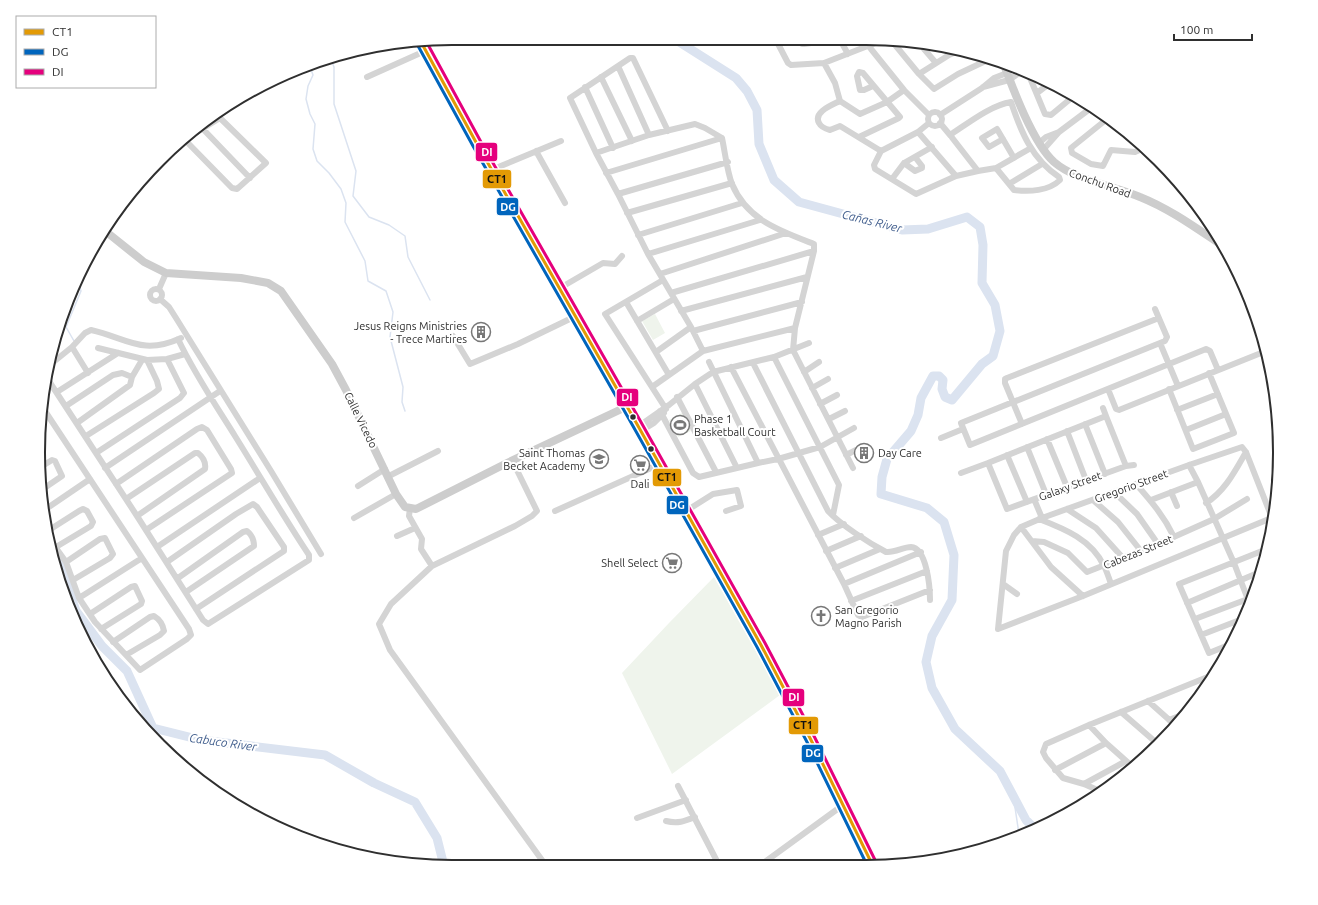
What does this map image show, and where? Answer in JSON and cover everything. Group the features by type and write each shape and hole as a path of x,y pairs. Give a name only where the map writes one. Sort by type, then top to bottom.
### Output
{"main road":[{"path":"423,46 491,170 628,406 761,645 811,740 870,860"}],"street":[{"path":"779,45 789,65 824,63 869,46 904,90 929,115 928,119 930,123 936,126 940,124"},
{"path":"843,45 848,54"},
{"path":"896,46 918,74 934,89 958,74 982,63"},
{"path":"924,49 936,63"},
{"path":"367,78 425,51"},
{"path":"918,74 949,55"},
{"path":"668,130 634,60 630,58 571,96 570,100 638,235 703,351"},
{"path":"824,63 836,83 840,101 860,114 887,102 904,90"},
{"path":"618,66 649,135"},
{"name":"Conchu Road","path":"1006,71 1041,146 1052,161 1074,175 1139,196 1166,208 1212,238"},
{"path":"940,115 982,88 1015,74"},
{"path":"601,77 632,141"},
{"path":"1031,80 1046,114 1051,115 1069,100"},
{"path":"859,138 900,117 899,114 873,86"},
{"path":"1037,94 1046,87"},
{"path":"585,88 613,148"},
{"path":"840,101 821,112 818,116 818,122 821,126 830,130 840,126 881,151"},
{"path":"950,134 981,115 1011,102 1031,148 1042,164 1059,177 1060,180 1049,187 1033,190 1014,190 996,168"},
{"path":"1041,146 1087,111"},
{"path":"929,115 935,112 940,115"},
{"path":"940,115 940,124"},
{"path":"188,142 232,188 237,190 266,163 220,118"},
{"path":"1104,122 1071,148 1072,153 1091,164 1103,166 1111,150 1135,152 1139,150"},
{"path":"930,123 918,132 881,151 874,167 916,194 956,176 996,168 1031,148"},
{"path":"596,153 649,135 694,124 705,128 722,138 732,183 742,203 760,220 786,234 814,244 814,251 795,328 793,350 829,419 852,468"},
{"path":"940,124 950,134 978,172"},
{"path":"203,129 250,178"},
{"path":"918,132 956,176"},
{"path":"606,173 722,138"},
{"path":"1003,139 1014,158"},
{"path":"491,170 561,141"},
{"path":"892,179 904,163 932,147"},
{"path":"536,151 565,203"},
{"path":"904,163 915,171 922,168 915,157"},
{"path":"618,194 728,162"},
{"path":"1009,184 1042,164"},
{"path":"627,213 732,183"},
{"path":"638,235 742,203"},
{"path":"648,254 760,220"},
{"name":"Calle Vicedo","path":"109,234 144,262 166,273 241,278 268,283 281,291 332,364 387,473 396,494 405,507 410,508"},
{"path":"786,234 662,277 626,302 605,314 665,410 696,476 699,477 778,459 820,447 854,428"},
{"path":"670,292 814,251"},
{"path":"560,288 603,263 615,264 622,256"},
{"path":"159,289 166,273"},
{"path":"681,311 807,277"},
{"path":"159,289 156,288 152,290 149,296 153,301 158,301 160,299"},
{"path":"159,289 162,294 160,299"},
{"path":"160,299 169,307 220,391 272,472 321,554"},
{"path":"637,321 674,299"},
{"path":"626,302 669,375"},
{"path":"656,352 692,329 802,302"},
{"path":"1155,309 1167,338 1166,341 961,423 970,445 1206,349 1210,352 1218,370"},
{"path":"453,336 470,364 518,344 576,316"},
{"path":"1022,424 1005,381 1007,378 1159,318"},
{"path":"652,387 703,351 795,328"},
{"path":"56,360 72,347 85,333 91,330 139,345 148,346 158,345 186,335"},
{"path":"51,384 166,562 178,578 203,620 208,624 309,560 309,555 287,523 210,398 178,339"},
{"path":"640,428 654,423 677,397 713,372 774,357 809,343"},
{"path":"1160,343 1178,386"},
{"path":"72,347 88,373"},
{"path":"98,348 144,360 166,359 185,354"},
{"path":"57,392 118,353"},
{"path":"1108,389 1116,409 1119,410 1260,353"},
{"path":"774,357 839,485 833,515"},
{"path":"96,453 180,398 184,393 166,359"},
{"path":"77,422 130,385 132,377 144,360"},
{"path":"86,436 159,389 157,381 144,360"},
{"path":"709,362 758,463"},
{"path":"804,372 820,362"},
{"path":"753,363 828,511 844,524 888,553 913,547 920,552 927,571 930,600"},
{"path":"731,368 844,584 858,615 862,617 930,590"},
{"path":"66,406 113,374 122,373 132,377"},
{"path":"1169,390 1194,448 1234,433 1209,373"},
{"path":"812,388 828,379"},
{"path":"695,384 737,468"},
{"path":"105,468 220,391"},
{"path":"1177,410 1218,394"},
{"path":"820,404 837,395"},
{"path":"677,397 716,472"},
{"path":"432,566 421,549 422,539 409,516 410,508 416,510 512,460 628,406"},
{"path":"1103,408 1126,466"},
{"path":"829,419 845,411"},
{"path":"47,414 189,629 191,635 140,670 101,629 79,598 66,562 57,548"},
{"path":"1186,430 1226,414"},
{"path":"961,473 1106,416"},
{"path":"1085,424 1105,474"},
{"path":"116,484 197,429 202,427 207,430 232,473 146,530"},
{"path":"942,438 963,429"},
{"path":"1067,432 1086,480"},
{"path":"1047,439 1067,487"},
{"path":"1027,447 1046,494"},
{"path":"846,455 856,450"},
{"path":"1206,503 1222,491 1238,467 1244,450"},
{"path":"1244,450 1269,509"},
{"name":"Gregorio Street","path":"1021,527 1067,508 1189,465 1244,450"},
{"path":"358,486 438,451"},
{"path":"126,499 195,453 201,455 205,469 137,516"},
{"path":"1007,455 1027,502"},
{"path":"45,464 52,460 55,461 62,476 47,487"},
{"path":"512,460 537,511 532,516 515,526 432,566 391,604 379,624 390,650 542,860"},
{"name":"Galaxy Street","path":"988,463 1007,509 1126,466 1134,465"},
{"path":"555,511 660,464"},
{"path":"1189,465 1198,482 1247,595"},
{"path":"157,546 260,478"},
{"path":"48,507 90,479"},
{"path":"1150,500 1198,482"},
{"path":"1136,484 1167,522 1174,537"},
{"path":"686,511 712,494 737,490 741,506 726,511"},
{"path":"1114,492 1137,514 1158,544"},
{"path":"1171,492 1177,506"},
{"path":"354,518 396,494"},
{"path":"1034,499 1040,519 1071,532 1089,546 1104,566 1111,584"},
{"path":"1093,500 1118,522 1141,551"},
{"name":"Cabezas Street","path":"1032,541 1044,542 1068,553 1087,572 1158,544 1214,519 1247,500"},
{"path":"166,562 253,504 257,506 284,547 284,551 196,609"},
{"path":"1067,508 1096,528 1124,558"},
{"path":"52,529 83,509 87,511 93,522 91,526 56,547"},
{"path":"1083,596 1051,567 1021,527 1014,535 1006,551 998,629 1083,596 1267,519"},
{"path":"818,535 844,524"},
{"path":"397,536 415,528"},
{"path":"178,578 243,532 247,531 250,534 254,542 254,546 186,592"},
{"path":"826,551 862,536"},
{"path":"66,562 100,539 105,538 112,550 113,554 110,558 73,580"},
{"path":"835,568 880,549"},
{"path":"844,584 920,552"},
{"path":"1223,647 1209,653 1179,584 1260,552"},
{"path":"79,598 142,558"},
{"path":"851,601 927,571"},
{"path":"1187,603 1254,575"},
{"path":"1003,584 1017,594"},
{"path":"90,614 130,587 135,586 142,601 141,604 101,629"},
{"path":"1195,620 1244,603"},
{"path":"113,642 150,617 154,616 158,618 164,631 160,635 126,655"},
{"path":"1201,635 1236,621"},
{"path":"1095,789 1063,778 1055,770 1043,752 1046,744 1204,678"},
{"path":"1148,701 1169,720 1175,718"},
{"path":"1121,712 1154,741"},
{"path":"1089,725 1129,763"},
{"path":"1055,770 1106,743"},
{"path":"1084,784 1126,761"},
{"path":"678,786 716,860"},
{"path":"637,818 686,800"},
{"path":"768,860 843,805"},
{"path":"666,822 682,822 695,817"}],"shaded area":[{"path":"655,314 665,333 653,340 642,321"},
{"name":"Phase 1 Basketball Court","path":"682,413 691,431 678,437 669,420"},
{"path":"714,577 780,695 672,774 622,673"}],"waterway":[{"name":"Cañas River","path":"684,45 736,78 747,91 757,110 759,144 774,180 799,202 902,230 928,229 967,217 980,227 983,245 982,283 995,305 1000,331 993,356 982,364 952,400 945,397 942,389 943,380 939,376 933,376 921,398 918,415 911,431 887,459 882,477 881,494 927,508 944,522 954,555 952,600 932,636 926,662 932,688 955,729 1000,771 1026,820 1031,825"},
{"path":"333,64 334,67 334,104 356,171 353,196 369,217 389,225 405,236 408,257 430,300"},
{"path":"311,71 313,75 308,86 306,99 310,114 315,124 313,149 317,161 329,173 341,189 346,203 345,222 365,261 368,281 386,291 393,312 390,337 403,387 402,402 405,411"},
{"path":"74,341 66,327 81,291 80,288"},
{"name":"Cabuco River","path":"79,615 102,646 127,671 153,728 201,740 325,755 374,783 415,802 437,838 442,860"},
{"path":"1013,794 1018,830"}],"transit line":[{"name":"CT1","path":"423,46 477,144 761,645 811,740 870,860"},
{"name":"DI","path":"429,46 481,142 765,643 815,738 875,860"},
{"name":"DG","path":"418,47 473,146 757,647 807,742 865,860"}],"place":[{"name":"Jesus Reigns Ministries - Trece Martires","path":"481,332"},
{"name":"Phase 1 Basketball Court","path":"680,425"},
{"name":"Day Care","path":"864,453"},
{"name":"Saint Thomas Becket Academy","path":"599,459"},
{"name":"Dali","path":"640,465"},
{"name":"Shell Select","path":"672,563"},
{"name":"San Gregorio Magno Parish","path":"821,616"}]}
